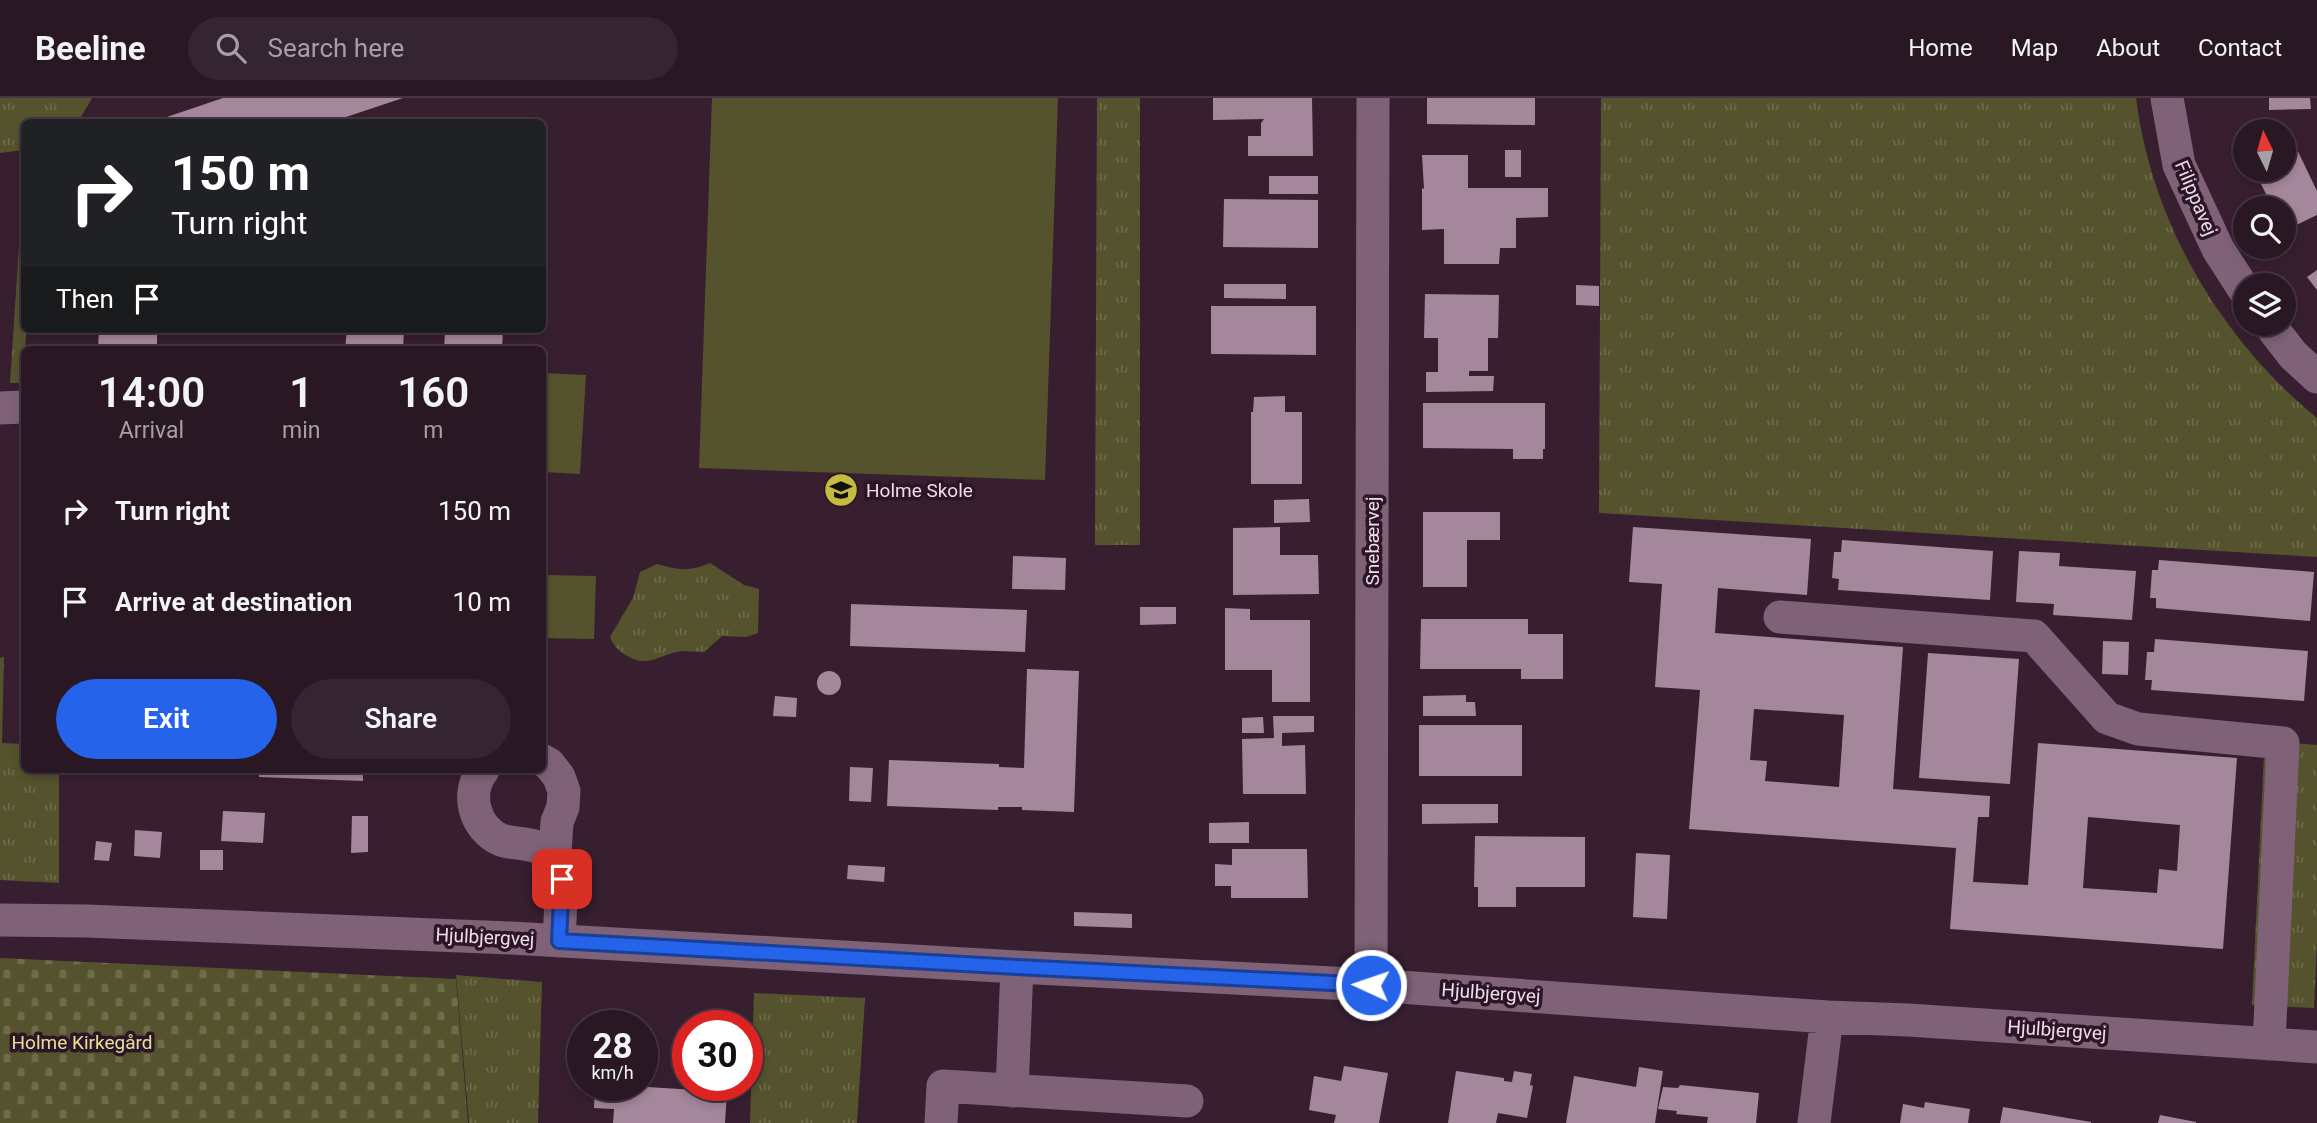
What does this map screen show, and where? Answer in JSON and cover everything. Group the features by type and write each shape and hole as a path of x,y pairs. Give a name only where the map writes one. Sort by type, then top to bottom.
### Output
{"street":[{"name":"Snebærvej","path":"1371,985 1373,98"},
{"name":"Filippavej","path":"2167,98 2179,164 2218,249 2233,273"},
{"path":"2278,336 2293,355 2317,377"},
{"path":"0,408 21,407"},
{"path":"1780,617 2034,636 2108,718 2138,729 2283,743 2269,1044"},
{"path":"546,762 559,776 564,791 563,807 557,821 555,852 562,879 559,941"},
{"path":"482,773 474,789 473,804 478,819 488,832 502,840 555,852"},
{"name":"Hjulbjergvej","path":"0,920 86,921 559,941 1371,985 1827,1017 2317,1047"},
{"path":"1012,1091 1017,967"},
{"path":"1814,1123 1827,1017"},
{"path":"941,1123 943,1086 1187,1101"}],"green space":[{"path":"0,98 92,98 80,119 21,119 21,150 0,153"},
{"path":"712,98 1058,98 1045,480 699,468"},
{"path":"1097,98 1140,98 1140,545 1095,545"},
{"path":"1601,98 2136,98 2144,144 2157,189 2196,275 2233,330 2233,336 2237,336 2282,386 2317,418 2317,557 1599,513"},
{"path":"21,215 21,333 26,333 25,346 21,346 21,383 10,383"},
{"path":"546,373 586,375 580,474 546,472"},
{"path":"710,563 744,585 759,589 758,633 746,637 722,636 704,652 682,651 647,661 632,659 624,654 615,647 610,637 633,598 640,572 657,564 684,569"},
{"path":"546,575 596,576 594,639 546,638"},
{"path":"4,657 2,743 21,744 21,773 59,773 59,883 0,880 0,658"},
{"path":"2291,743 2317,745 2317,942 2314,1008 2252,1005 2264,754"},
{"name":"Holme Kirkegård","path":"0,958 456,979 468,1123 0,1123"},
{"path":"456,975 542,982 538,1123 469,1123"},
{"path":"754,993 865,998 857,1123 750,1123 751,1101 763,1101 763,1010 753,1010"}],"building":[{"path":"223,98 403,98 340,119 161,119"},
{"path":"1213,98 1312,98 1313,156 1248,156 1248,136 1261,136 1261,123 1264,119 1213,120"},
{"path":"1427,98 1535,98 1535,125 1427,124"},
{"path":"2269,98 2310,98 2311,109 2269,110"},
{"path":"2296,147 2317,191 2317,215 2296,225 2296,196 2267,196 2260,182 2296,182"},
{"path":"1505,150 1521,150 1521,177 1505,177"},
{"path":"1422,155 1468,155 1468,188 1548,188 1548,217 1516,218 1516,248 1500,248 1499,264 1444,264 1444,229 1422,230"},
{"path":"1269,176 1318,176 1318,194 1269,194"},
{"path":"1224,199 1318,200 1318,248 1223,247"},
{"path":"2317,270 2317,290 2307,277"},
{"path":"1224,284 1286,284 1286,299 1224,298"},
{"path":"1576,285 1599,286 1599,306 1576,305"},
{"path":"1425,294 1499,295 1498,338 1488,338 1488,371 1469,371 1469,376 1494,376 1493,391 1426,392 1426,372 1438,372 1438,338 1424,338"},
{"path":"1211,306 1316,306 1316,355 1211,354"},
{"path":"99,333 157,333 157,346 98,346"},
{"path":"347,333 404,333 403,346 345,346"},
{"path":"445,333 503,333 502,346 444,346"},
{"path":"1285,396 1285,412 1302,412 1302,484 1251,484 1251,412 1254,397"},
{"path":"1423,403 1545,403 1543,459 1513,459 1513,449 1423,448"},
{"path":"1309,499 1310,522 1274,523 1274,500"},
{"path":"1423,512 1500,512 1500,540 1467,540 1467,587 1423,587"},
{"path":"1280,527 1280,555 1318,555 1319,594 1233,595 1233,528"},
{"path":"1633,527 1811,539 1807,595 1718,588 1715,633 1903,647 1893,789 1990,796 1989,817 1978,817 1973,882 2028,885 2038,743 2237,758 2223,949 1950,929 1956,848 1689,829 1700,690 1655,687 1662,584 1629,582","holes":["1754,709 1844,715 1839,787 1765,781 1767,761 1750,760","2088,817 2180,825 2177,871 2159,869 2157,893 2083,888"]},
{"path":"1842,540 1993,551 1990,600 1838,590 1839,579 1832,578 1834,552 1841,552"},
{"path":"2019,551 2060,553 2059,566 2136,571 2132,620 2053,615 2054,604 2016,602"},
{"path":"1013,556 1066,558 1065,590 1012,589"},
{"path":"2159,560 2314,572 2310,621 2156,608 2156,598 2150,598 2152,570 2158,570"},
{"path":"851,604 1027,610 1025,652 850,646"},
{"path":"1140,607 1176,607 1176,624 1140,625"},
{"path":"1225,608 1250,609 1250,620 1310,620 1310,702 1272,702 1272,670 1225,670"},
{"path":"1421,619 1528,619 1528,634 1563,634 1563,679 1521,679 1521,669 1420,669"},
{"path":"2155,639 2308,651 2304,701 2151,690 2152,680 2145,680 2147,652 2154,652"},
{"path":"2103,641 2129,642 2128,675 2102,674"},
{"path":"1928,653 2019,659 2010,784 1919,778"},
{"path":"1027,669 1079,671 1074,812 1022,810 1022,807 998,807 998,810 887,806 889,760 999,764 999,767 1024,768"},
{"path":"829,671 837,675 841,683 837,691 829,695 821,691 817,683 821,675"},
{"path":"1466,695 1466,702 1475,702 1476,716 1423,716 1423,696"},
{"path":"775,696 797,698 796,717 773,716"},
{"path":"1273,716 1314,716 1314,732 1282,733 1282,746 1305,745 1306,794 1243,794 1242,739 1274,738"},
{"path":"1263,717 1264,733 1242,733 1242,718"},
{"path":"1419,725 1522,725 1522,776 1419,776"},
{"path":"850,767 873,768 871,802 849,801"},
{"path":"259,773 363,773 363,781 259,777"},
{"path":"1422,804 1498,804 1498,823 1422,824"},
{"path":"223,811 265,813 263,843 221,841"},
{"path":"352,816 368,816 368,852 351,853"},
{"path":"1249,822 1249,843 1209,843 1209,823"},
{"path":"135,830 162,832 160,858 134,856"},
{"path":"1475,836 1585,837 1585,887 1516,887 1516,907 1478,907 1478,887 1474,887"},
{"path":"96,841 112,843 109,861 94,860"},
{"path":"1232,849 1307,849 1308,898 1231,898 1231,886 1215,886 1215,864 1232,865"},
{"path":"200,850 223,850 223,870 200,870"},
{"path":"1636,853 1670,855 1667,919 1633,917"},
{"path":"848,865 885,867 884,882 847,879"},
{"path":"1074,912 1132,914 1132,928 1074,926"},
{"path":"1344,1066 1388,1073 1379,1123 1334,1123 1336,1115 1309,1110 1314,1076 1341,1081"},
{"path":"1639,1067 1663,1071 1655,1123 1566,1123 1574,1076 1636,1087"},
{"path":"1456,1071 1504,1078 1504,1081 1512,1082 1514,1071 1532,1074 1530,1085 1533,1086 1527,1118 1498,1113 1496,1123 1448,1123"},
{"path":"1680,1085 1759,1093 1756,1123 1707,1123 1708,1117 1658,1109 1663,1087 1678,1088"},
{"path":"658,1088 672,1089 672,1101 726,1101 725,1123 613,1123 614,1109 594,1108 594,1101 658,1101"},
{"path":"1925,1102 1970,1109 1968,1123 1900,1123 1903,1104 1924,1108"},
{"path":"2003,1107 2091,1122 2091,1123 2000,1123"},
{"path":"2160,1115 2196,1122 2196,1123 2158,1123"}],"place":[{"name":"Holme Skole","path":"841,490"}],"route":[{"path":"562,879 559,941 1371,985"}]}
